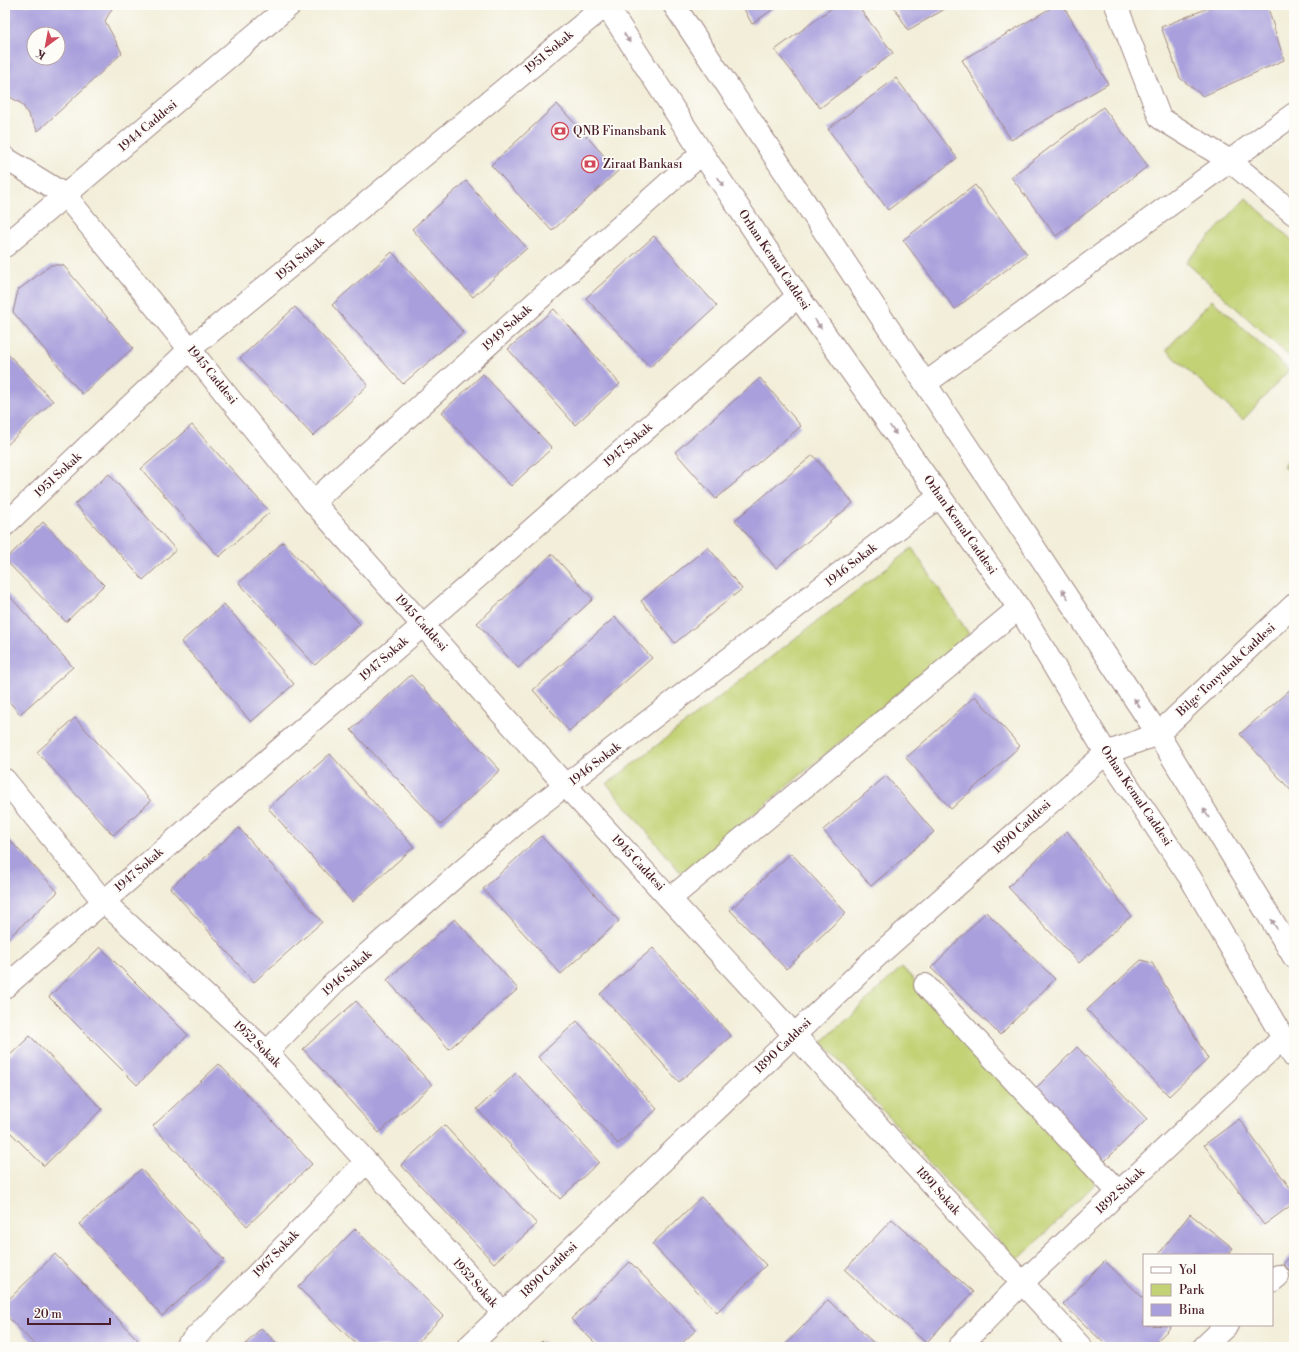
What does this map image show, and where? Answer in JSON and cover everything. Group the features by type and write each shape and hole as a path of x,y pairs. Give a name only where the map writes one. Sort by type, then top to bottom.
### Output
{"street":[{"name":"1944 Caddesi","path":"5,246 290,5"},
{"name":"Orhan Kemal Caddesi","path":"606,5 702,153 798,296 1019,608 1106,753 1192,879 1294,1057"},
{"name":"1951 Sokak","path":"5,525 190,349 606,5"},
{"path":"674,5 1158,734 1294,957"},
{"path":"1116,5 1160,118 1230,161 1294,214"},
{"path":"926,383 1294,114"},
{"name":"1949 Sokak","path":"313,502 702,153"},
{"name":"1945 Caddesi","path":"5,158 65,195 313,502 566,786 796,1034"},
{"name":"1947 Sokak","path":"5,987 423,625 798,296"},
{"name":"1946 Sokak","path":"267,1052 334,983 519,821 940,496"},
{"name":"Bilge Tonyukuk Caddesi","path":"1158,734 1294,605"},
{"path":"671,898 1019,608"},
{"path":"1106,753 1158,734"},
{"name":"1890 Caddesi","path":"468,1347 875,958 1106,753"},
{"name":"1952 Sokak","path":"5,780 103,901 267,1052 503,1314"},
{"path":"925,985 1118,1193"},
{"name":"1891 Sokak","path":"796,1034 1081,1347"},
{"name":"1892 Sokak","path":"959,1347 1022,1283 1283,1038"},
{"name":"1967 Sokak","path":"186,1347 366,1162"},
{"path":"1204,1347 1226,1326"}],"green space":[{"path":"1246,198 1294,242 1294,361 1186,262"},
{"path":"1212,300 1289,370 1243,420 1166,350"},
{"path":"1294,453 1294,476 1283,466"},
{"path":"912,548 969,634 682,874 607,784"},
{"path":"902,967 1099,1180 1017,1261 822,1042"}],"building":[{"path":"5,5 114,5 105,21 122,53 38,131 22,104 5,94"},
{"path":"742,5 779,5 752,24"},
{"path":"836,5 857,5 893,53 820,108 775,50"},
{"path":"893,5 952,5 908,30"},
{"path":"1056,5 1063,5 1108,84 1011,140 962,60"},
{"path":"1216,5 1267,5 1284,60 1203,96 1180,78 1161,27"},
{"path":"896,78 957,158 888,210 828,129"},
{"path":"557,104 618,171 552,231 491,165"},
{"path":"1103,107 1148,166 1056,236 1011,177"},
{"path":"466,181 527,248 473,297 412,229"},
{"path":"975,185 1027,254 955,309 903,240"},
{"path":"654,236 717,306 650,367 586,298"},
{"path":"392,252 463,332 403,384 332,305"},
{"path":"51,265 63,265 133,348 82,394 13,312 18,290"},
{"path":"295,307 368,385 313,436 240,358"},
{"path":"554,309 620,384 575,425 508,349"},
{"path":"5,351 53,401 5,447"},
{"path":"483,374 552,448 511,486 442,412"},
{"path":"760,378 801,426 716,499 675,452"},
{"path":"192,425 270,512 219,557 141,469"},
{"path":"813,455 853,503 776,568 735,520"},
{"path":"109,474 176,550 143,580 75,504"},
{"path":"43,522 104,585 66,622 5,560"},
{"path":"283,542 360,624 315,665 239,583"},
{"path":"708,547 742,589 675,643 641,601"},
{"path":"552,554 593,599 518,668 477,623"},
{"path":"5,591 73,667 20,714 5,697"},
{"path":"224,604 294,684 251,722 181,642"},
{"path":"615,617 652,658 569,731 533,690"},
{"path":"411,675 500,770 441,825 351,730"},
{"path":"1294,686 1294,794 1240,734"},
{"path":"975,696 1020,746 951,809 906,758"},
{"path":"75,718 151,801 113,835 37,752"},
{"path":"330,754 414,847 352,902 268,808"},
{"path":"886,776 934,832 871,886 823,830"},
{"path":"239,828 322,922 254,982 170,888"},
{"path":"1067,831 1131,916 1079,963 1008,887"},
{"path":"5,835 58,892 5,941"},
{"path":"541,836 619,921 561,974 483,889"},
{"path":"791,853 846,913 786,969 730,910"},
{"path":"986,912 1055,979 1000,1035 931,968"},
{"path":"455,919 518,989 449,1049 387,980"},
{"path":"100,947 188,1035 137,1085 49,997"},
{"path":"653,948 731,1036 679,1082 600,994"},
{"path":"1141,960 1152,963 1208,1059 1169,1096 1087,1010"},
{"path":"356,1001 432,1085 379,1133 303,1049"},
{"path":"577,1021 657,1109 618,1144 538,1057"},
{"path":"30,1036 102,1109 44,1166 5,1127 5,1060"},
{"path":"1077,1047 1147,1119 1101,1165 1031,1093"},
{"path":"219,1064 312,1164 247,1226 153,1126"},
{"path":"516,1073 599,1162 560,1199 477,1109"},
{"path":"1239,1119 1294,1193 1294,1203 1264,1225 1204,1145"},
{"path":"444,1125 537,1224 494,1263 401,1165"},
{"path":"141,1169 224,1260 162,1316 79,1224"},
{"path":"701,1197 766,1265 717,1312 652,1244"},
{"path":"1190,1214 1233,1248 1229,1254 1159,1254"},
{"path":"892,1219 973,1292 926,1343 845,1270"},
{"path":"355,1229 443,1316 413,1347 359,1347 298,1287"},
{"path":"1294,1252 1294,1275 1283,1264"},
{"path":"55,1254 140,1342 135,1347 37,1347 5,1314 5,1303"},
{"path":"1105,1261 1143,1298 1143,1326 1172,1326 1151,1347 1108,1347 1063,1304"},
{"path":"630,1262 696,1330 678,1347 599,1347 571,1319"},
{"path":"828,1300 878,1347 783,1347"},
{"path":"261,1328 281,1347 243,1347"},
{"path":"542,1341 549,1347 536,1347"}],"place":[{"name":"QNB Finansbank","path":"560,131"},
{"name":"Ziraat Bankası","path":"590,164"}]}
